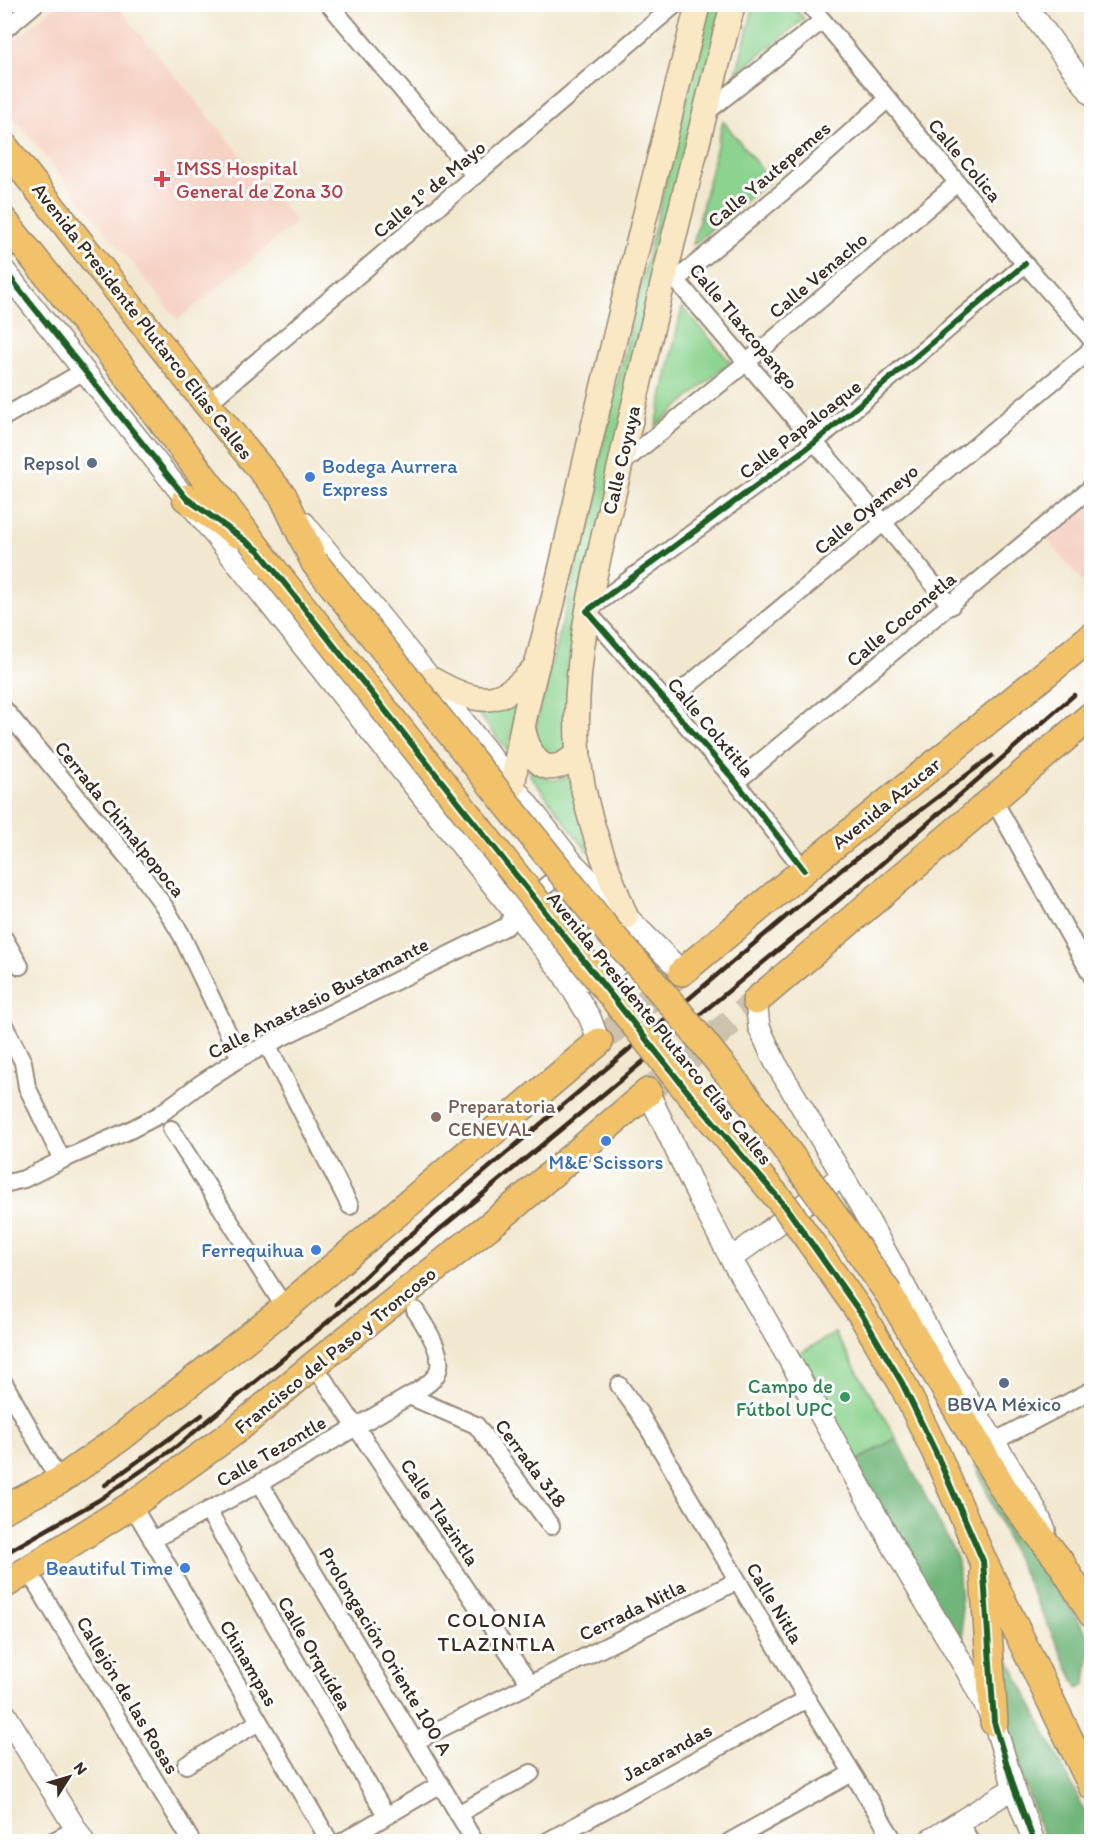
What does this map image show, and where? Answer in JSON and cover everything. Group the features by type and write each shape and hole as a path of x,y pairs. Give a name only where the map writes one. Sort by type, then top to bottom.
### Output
{"main road":[{"name":"Calle Coyuya","path":"513,786 537,665 595,418 698,4"},
{"name":"Calle Coyuya","path":"626,917 588,813 578,753 576,700 587,611 620,465 671,273 704,114 733,4"},
{"name":"Avenida Presidente Plutarco Elías Calles","path":"4,146 207,404 283,496 315,563 608,931 655,982 741,1091 838,1221 889,1294 1005,1491 1061,1563 1092,1614"},
{"name":"Avenida Presidente Plutarco Elías Calles","path":"4,220 117,362 265,559 688,1092 785,1206 862,1315 902,1383 936,1453 983,1561 1092,1786"},
{"path":"186,498 265,559"},
{"name":"Avenida Azucar","path":"682,972 1092,636"},
{"path":"431,679 467,697 487,699 515,688 537,665"},
{"path":"756,1001 1092,715"},
{"path":"523,729 528,750 538,762 549,767 560,766 578,753"},
{"path":"4,1509 59,1481 120,1438 285,1308 599,1042"},
{"name":"Francisco del Paso y Troncoso","path":"4,1585 132,1505 235,1431 314,1365 508,1211 648,1092"},
{"path":"983,1561 994,1722"}],"street":[{"path":"4,30 35,4"},
{"path":"329,4 476,176"},
{"name":"Calle 1º de Mayo","path":"207,404 676,4"},
{"name":"Calle Colica","path":"808,4 1025,264 1092,340"},
{"path":"1026,4 1092,95"},
{"path":"704,114 822,21"},
{"name":"Calle Yautepemes","path":"671,273 784,191 887,100"},
{"name":"Calle Venacho","path":"620,465 747,362 957,183"},
{"name":"Calle Papaloaque","path":"587,611 815,442 1025,264"},
{"name":"Avenida Presidente Plutarco Elías Calles","path":"4,270 562,972 590,1018 599,1042"},
{"name":"Calle Tlaxcopango","path":"671,273 883,522 951,606"},
{"name":"Calle Oyameyo","path":"668,702 1092,349"},
{"path":"4,417 84,371"},
{"name":"Calle Coconetla","path":"736,782 1092,487"},
{"name":"Avenida Presidente Plutarco Elías Calles","path":"283,496 431,679 573,863 682,972"},
{"name":"Calle Colxtitla","path":"587,611 736,782 804,870"},
{"name":"Cerrada Chimalpopoca","path":"4,709 139,871 164,906 181,934 240,1058"},
{"path":"993,799 1092,976"},
{"name":"Calle Anastasio Bustamante","path":"4,1184 24,1179 130,1130 159,1115 240,1058 507,926 514,911 573,863"},
{"path":"562,972 588,980 605,975 612,970 626,949 626,917"},
{"path":"4,938 20,966"},
{"name":"Avenida Presidente Plutarco Elías Calles","path":"756,1001 759,1027 775,1062 861,1207 955,1378 1032,1503 1061,1563"},
{"path":"4,1025 23,1062 27,1087 62,1160"},
{"path":"267,1044 350,1206"},
{"path":"648,1092 695,1191 732,1259 994,1722 1014,1788 1034,1842"},
{"path":"171,1129 285,1308"},
{"path":"732,1259 842,1176"},
{"name":"Calle Tezontle","path":"153,1540 260,1483 431,1381 439,1371 438,1356 434,1343 416,1310"},
{"name":"Calle Tlazintla","path":"314,1365 530,1684"},
{"path":"4,1383 59,1481"},
{"name":"Calle Nitla","path":"619,1385 640,1414 807,1699 895,1842"},
{"path":"993,1442 1092,1390"},
{"name":"Cerrada 318","path":"409,1396 476,1425 551,1526"},
{"name":"Prolongación Oriente 100 A","path":"260,1483 475,1842"},
{"name":"Chinampas","path":"132,1505 330,1842"},
{"name":"Calle Orquídea","path":"208,1511 387,1815"},
{"name":"Callejón de las Rosas","path":"28,1570 192,1842"},
{"name":"Cerrada Nitla","path":"416,1741 737,1581"},
{"name":"Jacarandas","path":"546,1842 807,1699"},
{"path":"186,1765 259,1722"},
{"path":"8,1724 80,1835 51,1842"},
{"path":"458,1814 531,1773"},
{"path":"729,1842 852,1773"},
{"path":"342,1842 441,1784"},
{"path":"927,1842 1014,1788"},
{"path":"959,1822 971,1842"}],"shaded area":[{"name":"IMSS Hospital General de Zona 30","path":"57,5 116,5 297,222 178,320 5,107 5,48"},
{"path":"1091,500 1091,592 1046,538"}],"green space":[{"path":"708,5 723,5 570,744 550,761 535,740 535,727 571,588 613,401"},
{"path":"754,5 792,5 804,19 736,74"},
{"path":"723,121 770,180 693,245"},
{"path":"682,307 730,362 656,426"},
{"path":"519,696 508,751 468,701"},
{"path":"531,769 553,780 576,773 587,851 530,775"},
{"name":"Campo de Fútbol UPC","path":"835,1333 896,1438 855,1462 794,1357"},
{"path":"896,1438 958,1560 965,1664 855,1462"},
{"path":"968,1449 1035,1557 1091,1639 1086,1684 1078,1688 1010,1546"},
{"path":"1000,1642 1091,1823 1091,1841 1045,1841 1006,1732"}],"tunnel":[{"path":"599,1042 678,975"},
{"path":"648,1092 756,1001"}],"railway":[{"path":"4,1554 99,1500 176,1447 863,880 1074,695"},
{"path":"336,1304 386,1256 465,1188 841,870 992,756"},
{"path":"105,1485 202,1415"}],"cycle path":[{"path":"804,870 736,782 587,611 815,442 1025,264"},
{"path":"4,270 186,498 258,550 688,1092 785,1206 862,1315 902,1383 936,1453 983,1561 994,1722 1014,1788 1034,1842"}],"place":[{"name":"IMSS Hospital General de Zona 30","path":"162,179"},
{"name":"Repsol","path":"92,463"},
{"name":"Bodega Aurrera Express","path":"310,477"},
{"name":"Preparatoria CENEVAL","path":"436,1117"},
{"name":"M&E Scissors","path":"606,1141"},
{"name":"Ferrequihua","path":"316,1250"},
{"name":"BBVA México","path":"1004,1383"},
{"name":"Campo de Fútbol UPC","path":"845,1397"},
{"name":"Beautiful Time","path":"185,1568"}],"district":[{"name":"COLONIA TLAZINTLA","path":"497,1631"}]}
